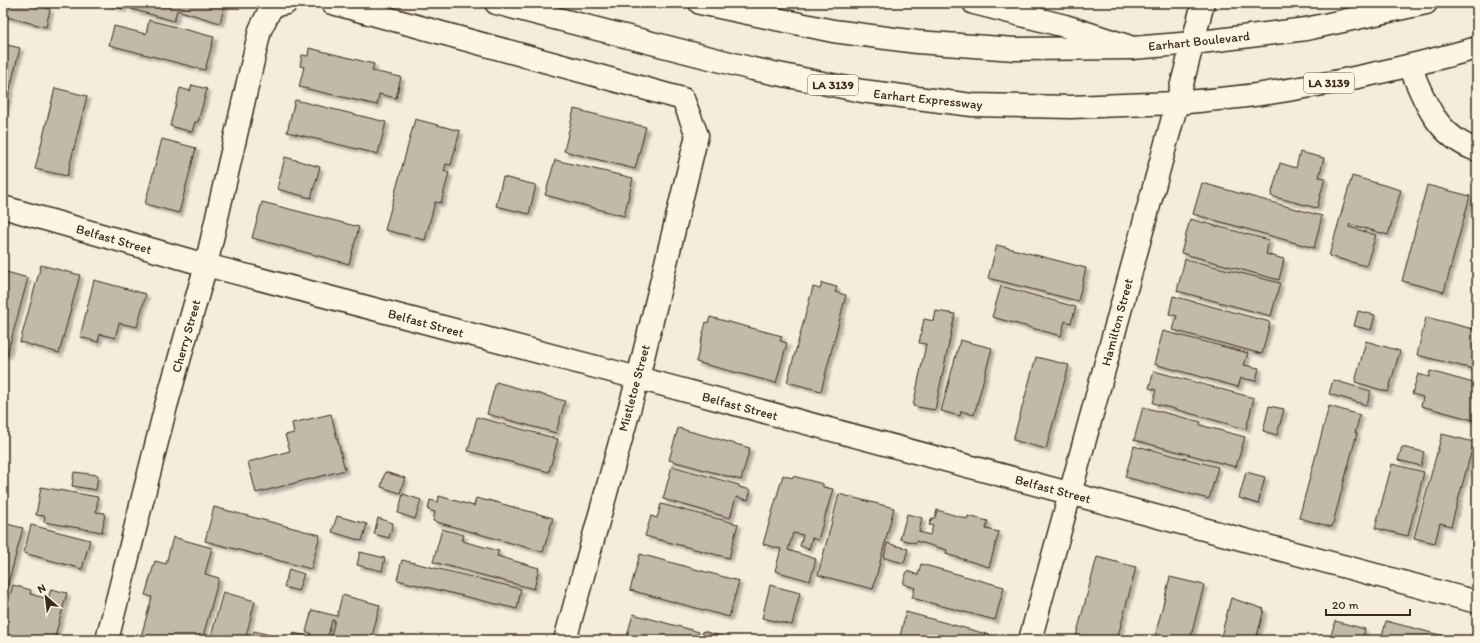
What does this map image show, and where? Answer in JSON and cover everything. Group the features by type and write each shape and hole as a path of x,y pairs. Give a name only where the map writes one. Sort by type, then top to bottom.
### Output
{"main road":[{"name":"Cherry Street","path":"107,640 166,406 206,266 260,30 272,6 286,3"},
{"name":"Mistletoe Street","path":"332,3 683,99 697,135 638,378 565,640"},
{"name":"Earhart Expressway","path":"496,3 753,69 862,92 972,105 1071,107 1178,103"},
{"path":"700,3 833,31 917,42 1015,49 1132,48"},
{"name":"Earhart Boulevard","path":"974,3 1065,26 1132,48 1193,43 1306,29 1426,3"},
{"name":"Hamilton Street","path":"1030,640 1178,103 1203,3"},
{"name":"LA 3139","path":"1178,103 1268,93 1346,80 1410,66 1477,48"},
{"path":"1410,66 1420,93 1432,114 1446,133 1468,147 1477,150"},
{"name":"Belfast Street","path":"3,207 206,266 638,378 1477,602"}],"building":[{"path":"3,3 24,3 50,9 46,27 3,16"},
{"path":"105,3 125,3 123,9"},
{"path":"130,3 225,3 220,23 177,10 174,21 128,8"},
{"path":"149,20 214,37 205,70 109,45 114,26 146,34"},
{"path":"3,44 20,48 3,117"},
{"path":"309,48 374,64 372,71 401,77 396,98 379,94 377,105 299,87 304,67 300,66 302,55 308,56"},
{"path":"192,85 207,89 198,122 195,122 192,132 170,126 180,88 190,91"},
{"path":"55,88 87,96 67,176 35,169"},
{"path":"295,100 386,122 378,154 287,132"},
{"path":"574,109 646,127 635,169 564,151"},
{"path":"415,119 460,131 451,165 446,164 444,171 449,173 441,203 435,202 425,240 385,230"},
{"path":"162,139 196,148 179,213 145,204"},
{"path":"1300,152 1324,158 1319,177 1325,178 1317,208 1271,196 1280,163 1296,168"},
{"path":"285,157 320,167 311,198 277,189"},
{"path":"555,160 633,178 624,216 545,195"},
{"path":"1352,176 1401,190 1388,235 1350,224 1349,227 1376,235 1366,266 1329,256"},
{"path":"503,177 536,185 529,214 496,206"},
{"path":"1202,183 1322,216 1314,248 1193,214"},
{"path":"1427,185 1470,196 1444,292 1402,281"},
{"path":"262,202 359,227 349,264 252,238"},
{"path":"1190,219 1269,240 1266,254 1284,259 1279,280 1181,253"},
{"path":"997,245 1086,268 1078,301 988,278"},
{"path":"1185,259 1280,283 1271,316 1177,291"},
{"path":"41,265 80,275 59,353 20,342"},
{"path":"3,271 28,278 7,355 3,354"},
{"path":"94,280 146,294 137,327 119,323 115,338 100,334 98,342 80,337"},
{"path":"822,283 837,287 835,292 846,295 821,391 787,382 813,287 820,289"},
{"path":"1001,286 1076,307 1071,323 1065,321 1061,336 992,317"},
{"path":"1173,296 1270,322 1262,354 1173,330 1177,316 1169,314"},
{"path":"936,311 955,314 935,410 913,406 926,344 919,343 924,319 934,321"},
{"path":"1358,311 1375,315 1371,330 1354,326"},
{"path":"710,317 782,336 780,341 787,343 776,383 696,362 706,322 708,323"},
{"path":"1426,317 1477,330 1477,370 1417,355"},
{"path":"1163,331 1248,353 1244,365 1259,368 1256,381 1241,378 1238,387 1154,364"},
{"path":"960,340 992,348 974,415 961,411 960,416 941,411"},
{"path":"1366,341 1400,351 1388,392 1355,382"},
{"path":"1036,357 1069,365 1046,449 1013,440"},
{"path":"1154,371 1254,398 1246,429 1153,403 1156,390 1149,388"},
{"path":"1430,371 1477,384 1477,421 1421,406 1423,397 1412,394 1418,374 1429,377"},
{"path":"1333,380 1371,391 1367,405 1329,394"},
{"path":"496,382 565,401 556,433 487,414"},
{"path":"1269,406 1284,409 1277,435 1263,431"},
{"path":"1329,406 1360,415 1355,433 1357,433 1332,527 1299,518"},
{"path":"1143,407 1201,422 1200,425 1245,437 1236,467 1134,440"},
{"path":"331,414 345,470 256,493 248,462 290,451 285,435 294,433 292,423"},
{"path":"477,417 558,439 549,472 468,451"},
{"path":"678,428 750,448 741,480 669,460"},
{"path":"1442,434 1474,442 1451,526 1440,523 1435,543 1414,538"},
{"path":"1134,446 1218,467 1209,499 1125,477"},
{"path":"1402,447 1424,452 1421,466 1398,460"},
{"path":"1392,464 1424,472 1408,536 1375,528"},
{"path":"672,466 739,485 739,487 751,490 748,500 736,497 730,518 663,499"},
{"path":"74,472 98,475 96,490 72,486"},
{"path":"385,472 405,478 400,493 381,487"},
{"path":"1246,472 1265,477 1258,504 1239,498"},
{"path":"783,475 792,478 793,476 823,484 823,487 833,489 818,540 812,538 809,549 800,546 803,535 793,533 788,550 816,559 810,581 775,571 781,549 763,544"},
{"path":"41,487 98,497 96,512 105,513 102,532 44,522 45,516 36,515"},
{"path":"403,494 421,500 415,519 398,513"},
{"path":"839,494 894,508 873,589 818,575"},
{"path":"439,496 474,506 476,498 488,500 553,518 543,552 433,521 435,512 428,510 430,500 438,502"},
{"path":"661,504 738,524 729,558 645,536 651,516 657,518"},
{"path":"214,507 320,535 311,569 205,541"},
{"path":"937,510 967,519 968,516 988,521 986,529 999,532 989,567 946,554 947,550 916,541 915,543 900,539 907,514 922,518 919,532 930,535 933,526 929,525 932,518 935,518"},
{"path":"337,516 367,524 362,541 332,532"},
{"path":"378,518 393,523 389,538 374,534"},
{"path":"3,523 23,528 3,603"},
{"path":"31,525 90,540 82,569 24,553"},
{"path":"442,529 464,535 462,541 499,551 497,556 539,568 534,589 433,562"},
{"path":"173,537 212,548 205,574 219,578 202,640 140,640 152,597 145,595 155,561 166,564"},
{"path":"887,543 908,549 904,563 884,558"},
{"path":"360,552 385,558 382,571 357,565"},
{"path":"640,554 739,581 729,617 630,590"},
{"path":"1097,557 1136,567 1117,640 1075,640"},
{"path":"402,560 521,589 517,609 397,580"},
{"path":"921,564 1004,587 995,620 912,598 915,588 903,584 907,571 918,575"},
{"path":"289,569 304,574 298,591 284,587"},
{"path":"1170,577 1204,585 1190,640 1154,640"},
{"path":"13,585 31,590 30,594 48,599 51,589 67,593 54,640 26,640 18,638 15,640 3,636 3,622"},
{"path":"770,585 800,593 792,625 762,618"},
{"path":"223,592 255,601 245,640 210,640"},
{"path":"342,595 380,605 371,640 330,640 335,620 332,620 327,640 292,640 294,633 310,637 311,633 306,632 312,610 337,616"},
{"path":"1231,598 1264,609 1256,640 1220,640"},
{"path":"906,612 990,635 989,640 899,640"},
{"path":"633,614 699,632 696,640 626,640"},
{"path":"1335,621 1365,629 1362,640 1330,640"},
{"path":"1386,621 1444,636 1443,640 1381,640"},
{"path":"254,631 289,640 251,640"},
{"path":"703,631 734,640 700,640"}]}
